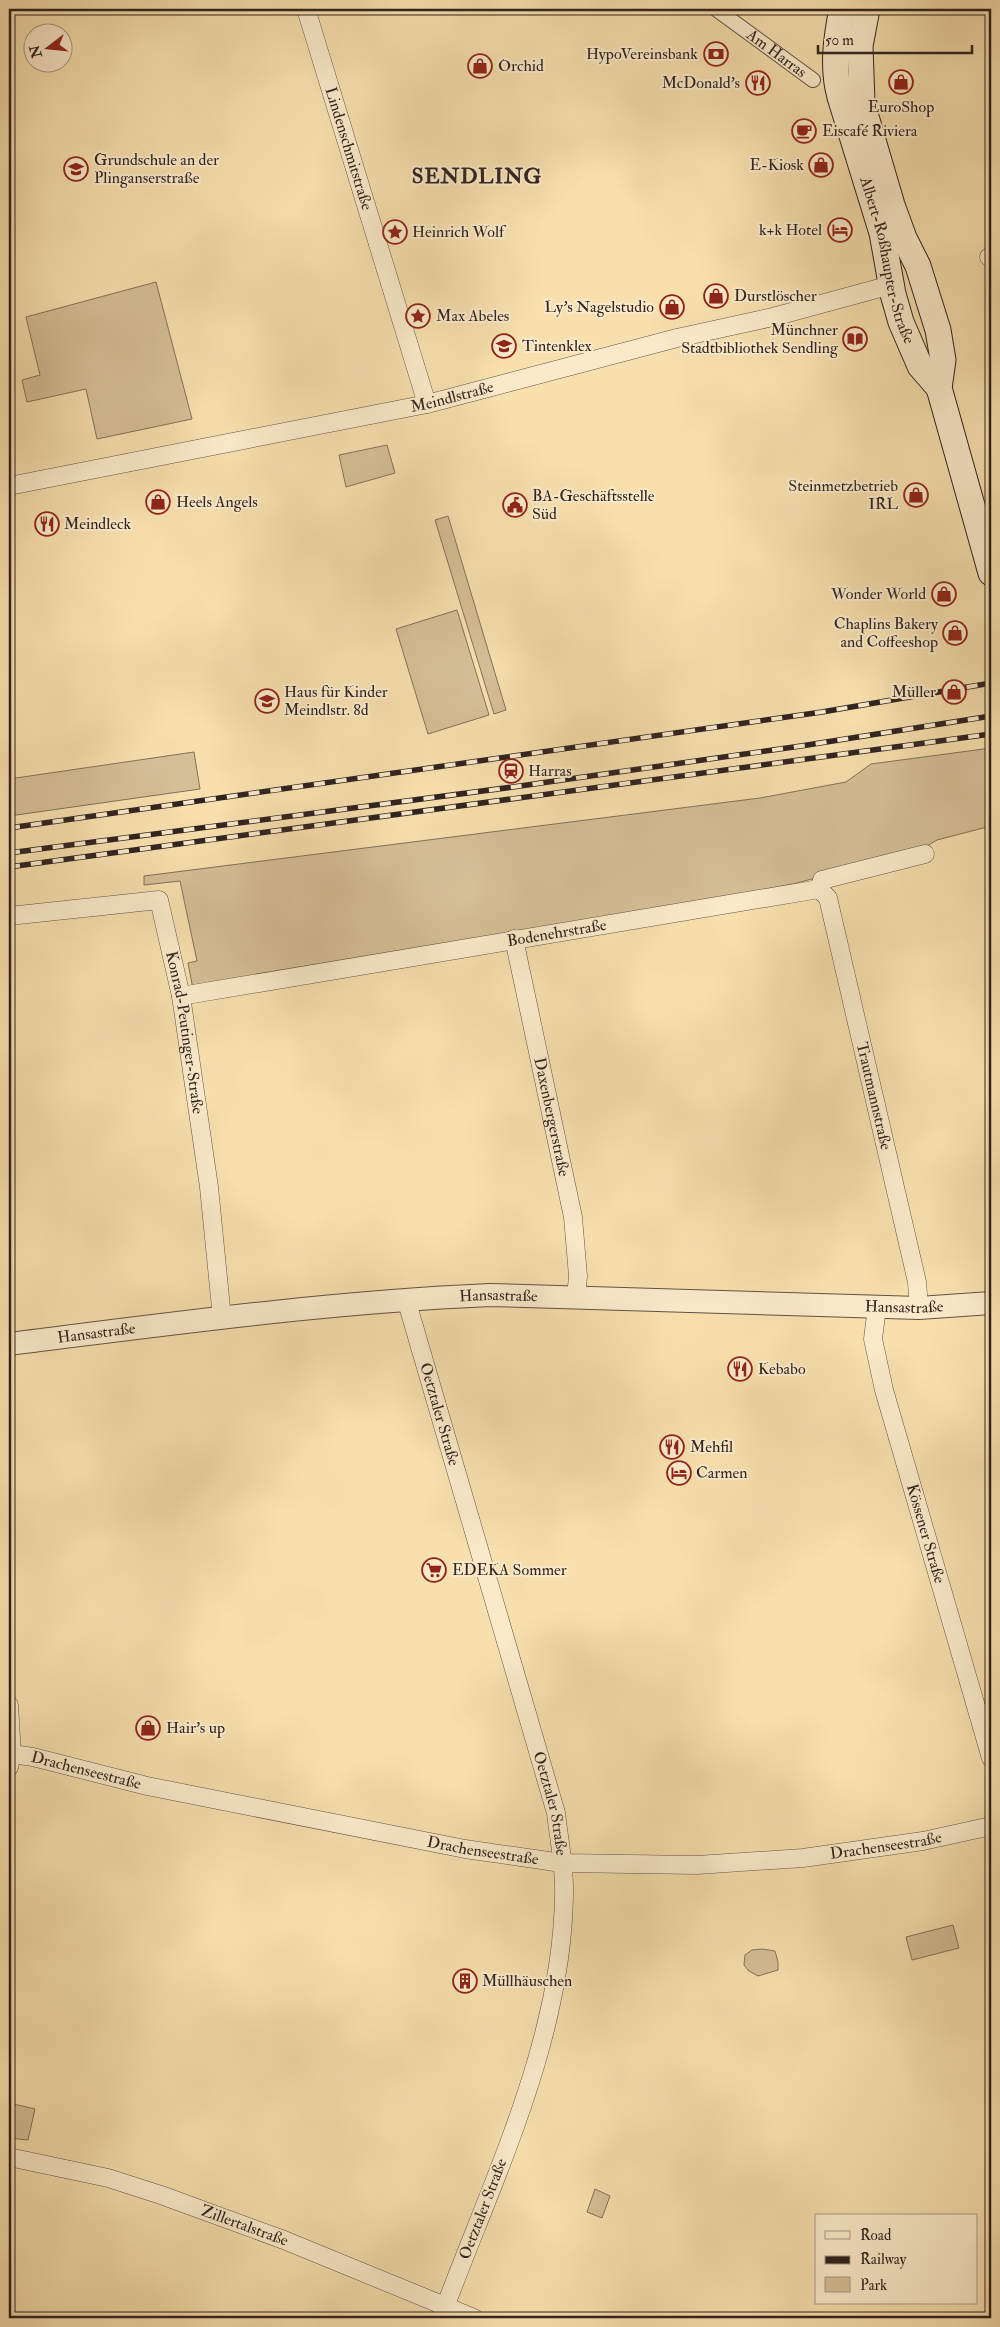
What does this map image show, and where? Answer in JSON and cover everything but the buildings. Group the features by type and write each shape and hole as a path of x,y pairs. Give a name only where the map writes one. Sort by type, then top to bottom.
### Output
{"main road":[{"path":"842,9 835,67 836,82 857,123"},
{"path":"857,123 861,93 860,62 867,9"},
{"name":"Albert-Roßhaupter-Straße","path":"857,123 882,233 891,285 907,339 920,366 939,388"},
{"name":"Albert-Roßhaupter-Straße","path":"857,123 904,238 918,266 938,330 943,360 939,388 991,573"}],"street":[{"name":"Lindenschmitstraße","path":"306,9 427,404"},
{"name":"Am Harras","path":"716,9 813,80"},
{"name":"Meindlstraße","path":"9,486 427,404 677,338 773,317 891,285"},
{"name":"Bodenehrstraße","path":"180,996 819,889 822,880 925,854"},
{"name":"Trautmannstraße","path":"819,889 828,898 917,1282 919,1308"},
{"name":"Konrad-Peutinger-Straße","path":"9,916 159,900 180,996 209,1187 222,1318"},
{"name":"Daxenbergerstraße","path":"514,939 573,1217 578,1276 576,1298"},
{"name":"Hansastraße","path":"9,1344 222,1318 406,1299 490,1295 919,1308 991,1303"},
{"name":"Oetztaler Straße","path":"406,1299 556,1813 564,1895 559,1959 546,2028 532,2080 443,2313"},
{"name":"Kössener Straße","path":"877,1307 873,1339 884,1390 991,1758"},
{"path":"9,1705 10,1761"},
{"name":"Drachenseestraße","path":"10,1761 33,1757 147,1786 446,1846 562,1863 697,1865 803,1858 923,1841 991,1826"},
{"name":"Zillertalstraße","path":"9,2157 108,2178 161,2195 311,2251 443,2313 474,2318"}],"green space":[{"path":"156,282 192,419 97,439 86,389 27,402 22,380 40,375 26,317"},
{"path":"387,445 395,473 346,487 339,455"},
{"path":"448,516 506,710 494,714 435,520"},
{"path":"457,610 489,715 428,734 396,629"},
{"path":"991,748 991,826 937,840 922,849 797,883 700,902 193,989 188,963 197,961 180,881 144,885 144,876 760,798 846,782 871,764"},
{"path":"194,752 200,789 9,816 9,779"},
{"path":"953,1925 959,1948 912,1960 906,1937"},
{"path":"752,1950 775,1951 778,1970 758,1976 749,1971 744,1965 745,1955"},
{"path":"9,2103 35,2109 28,2140 9,2138"},
{"path":"595,2189 610,2196 602,2218 587,2212"}],"railway":[{"path":"9,828 822,712 991,683"},
{"path":"9,853 513,787 801,746 991,716"},
{"path":"9,867 991,734"}],"place":[{"name":"HypoVereinsbank","path":"716,54"},
{"name":"Orchid","path":"480,66"},
{"name":"EuroShop","path":"901,82"},
{"name":"McDonald's","path":"758,83"},
{"name":"Eiscafé Riviera","path":"804,131"},
{"name":"E-Kiosk","path":"821,165"},
{"name":"Grundschule an der Plinganserstraße","path":"76,169"},
{"name":"k+k Hotel","path":"840,230"},
{"name":"Heinrich Wolf","path":"395,232"},
{"name":"Durstlöscher","path":"716,296"},
{"name":"Ly's Nagelstudio","path":"672,307"},
{"name":"Max Abeles","path":"418,316"},
{"name":"Münchner Stadtbibliothek Sendling","path":"855,339"},
{"name":"Tintenklex","path":"504,346"},
{"name":"Steinmetzbetrieb IRL","path":"916,495"},
{"name":"Heels Angels","path":"158,502"},
{"name":"BA-Geschäftsstelle Süd","path":"515,505"},
{"name":"Meindleck","path":"47,524"},
{"name":"Wonder World","path":"944,594"},
{"name":"Chaplins Bakery and Coffeeshop","path":"955,633"},
{"name":"Müller","path":"954,692"},
{"name":"Haus für Kinder Meindlstr. 8d","path":"267,701"},
{"name":"Harras","path":"511,771"},
{"name":"Kebabo","path":"740,1369"},
{"name":"Mehfil","path":"672,1447"},
{"name":"Carmen","path":"679,1473"},
{"name":"EDEKA Sommer","path":"434,1570"},
{"name":"Hair's up","path":"148,1728"},
{"name":"Müllhäuschen","path":"465,1981"}],"district":[{"name":"SENDLING","path":"477,176"}]}
